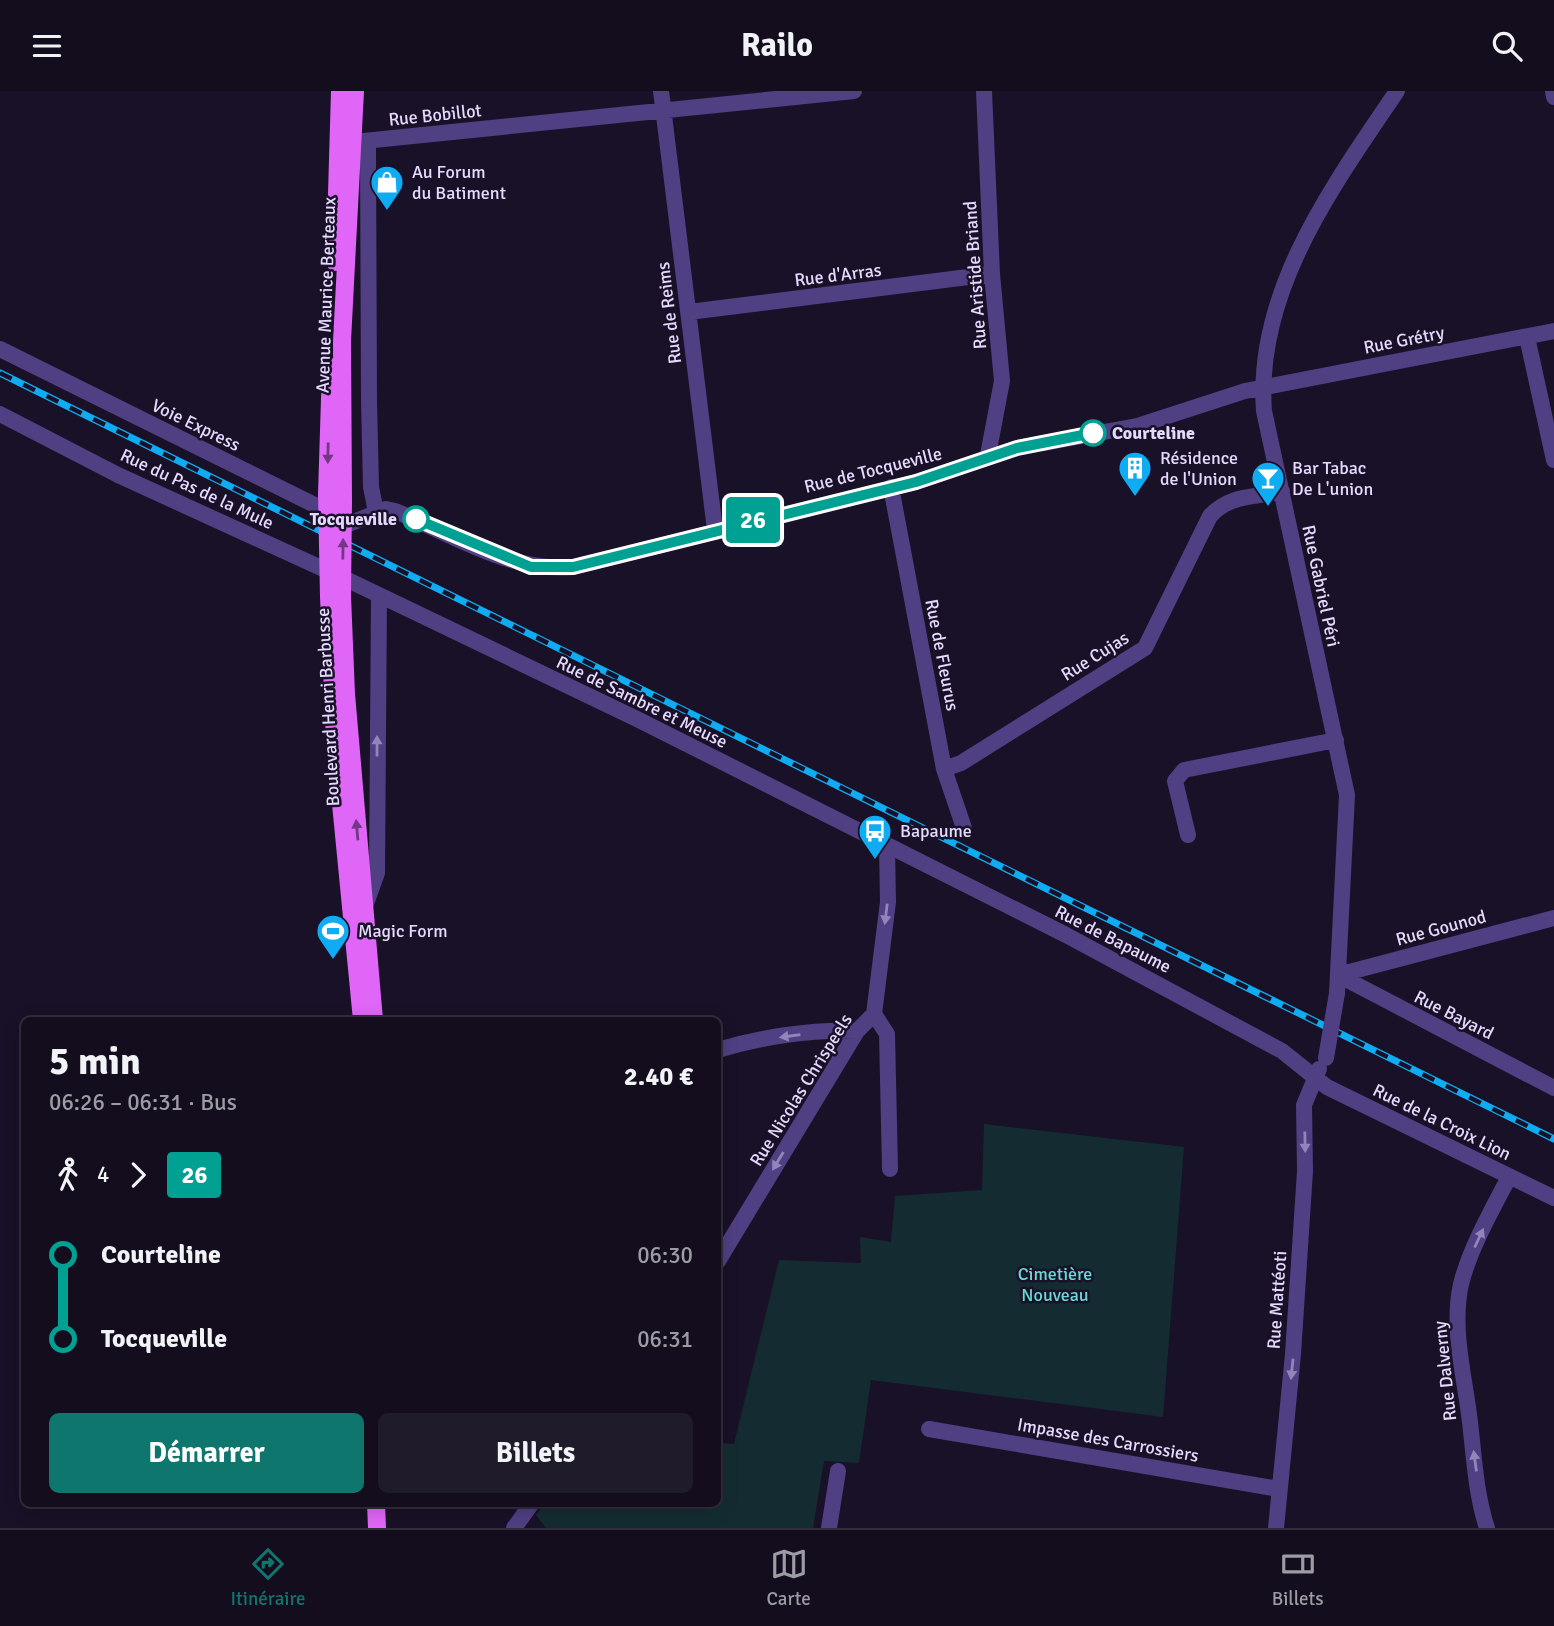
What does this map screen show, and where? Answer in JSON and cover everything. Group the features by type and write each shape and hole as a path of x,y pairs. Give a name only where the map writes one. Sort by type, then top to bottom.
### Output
{"main road":[{"name":"Avenue Maurice Berteaux","path":"335,498 340,91"},
{"name":"Avenue Maurice Berteaux","path":"335,498 342,341 361,145 355,91"},
{"name":"Boulevard Henri Barbusse","path":"335,498 334,695 343,835 362,1017"},
{"name":"Boulevard Henri Barbusse","path":"335,596 374,1017"},
{"path":"376,1507 377,1528"},
{"path":"387,1507 388,1528"}],"street":[{"name":"Rue de Reims","path":"661,91 715,530"},
{"name":"Rue Bobillot","path":"361,145 854,91"},
{"name":"Rue Aristide Briand","path":"984,91 992,274 1002,381 988,455"},
{"name":"Rue Gabriel Péri","path":"1315,1076 1326,1058 1337,993 1347,795 1264,411 1262,387 1275,309 1290,268 1345,170 1397,91"},
{"path":"1553,91 1554,97"},
{"name":"Avenue Maurice Berteaux","path":"361,145 371,487 376,512"},
{"name":"Rue d'Arras","path":"689,312 992,274"},
{"name":"Rue Grétry","path":"1262,387 1554,331"},
{"path":"1527,337 1554,460"},
{"name":"Voie Express","path":"0,349 351,523 376,512"},
{"name":"Rue de Tocqueville","path":"376,512 396,511 531,567 573,567 891,487 970,465 988,455 1137,426 1262,387"},
{"name":"Rue du Pas de la Mule","path":"0,414 118,475 379,595"},
{"name":"Rue de Fleurus","path":"891,487 944,769 964,828"},
{"name":"Rue Cujas","path":"944,769 961,763 1145,648 1210,516 1233,498 1282,491"},
{"name":"Rue de Sambre et Meuse","path":"379,595 627,715 887,846"},
{"name":"Boulevard Henri Barbusse","path":"364,910 377,873 379,595"},
{"path":"1188,835 1175,781 1184,770 1336,740"},
{"name":"Rue Nicolas Chrispeels","path":"721,1256 858,1031 874,1014 888,902 887,846"},
{"name":"Rue de Bapaume","path":"887,846 1206,1009 1282,1051 1315,1076"},
{"name":"Rue Gounod","path":"1338,975 1554,918"},
{"name":"Rue Bayard","path":"1338,975 1554,1088"},
{"path":"874,1014 887,1034 890,1169"},
{"path":"721,1049 835,1030 858,1031"},
{"name":"Rue de la Croix Lion","path":"1315,1076 1327,1087 1554,1198"},
{"name":"Rue Mattéoti","path":"1276,1528 1293,1354 1305,1171 1304,1105 1315,1076"},
{"name":"Rue Dalverny","path":"1487,1528 1462,1360 1458,1305 1461,1283 1473,1252 1509,1177"},
{"name":"Impasse des Carrossiers","path":"929,1429 1279,1489"},
{"path":"829,1528 838,1471"},
{"path":"514,1528 529,1507"}],"green space":[{"name":"Cimetière Nouveau","path":"984,1124 1184,1147 1163,1417 871,1380 859,1463 824,1461 813,1528 546,1528 536,1515 542,1507 721,1507 721,1443 734,1444 779,1260 861,1263 860,1237 891,1242 895,1196 982,1190"}],"railway":[{"path":"0,373 1554,1139"}],"bus line":[{"name":"26","path":"416,519 531,567 573,567 916,482 970,465 988,455 1093,433"}],"place":[{"name":"Au Forum du Batiment","path":"387,212"},
{"name":"Courteline","path":"1093,433"},
{"name":"Résidence de l'Union","path":"1135,498"},
{"name":"Bar Tabac De L'union","path":"1268,508"},
{"name":"Tocqueville","path":"416,519"},
{"name":"Bapaume","path":"875,861"},
{"name":"Magic Form","path":"333,961"}]}
